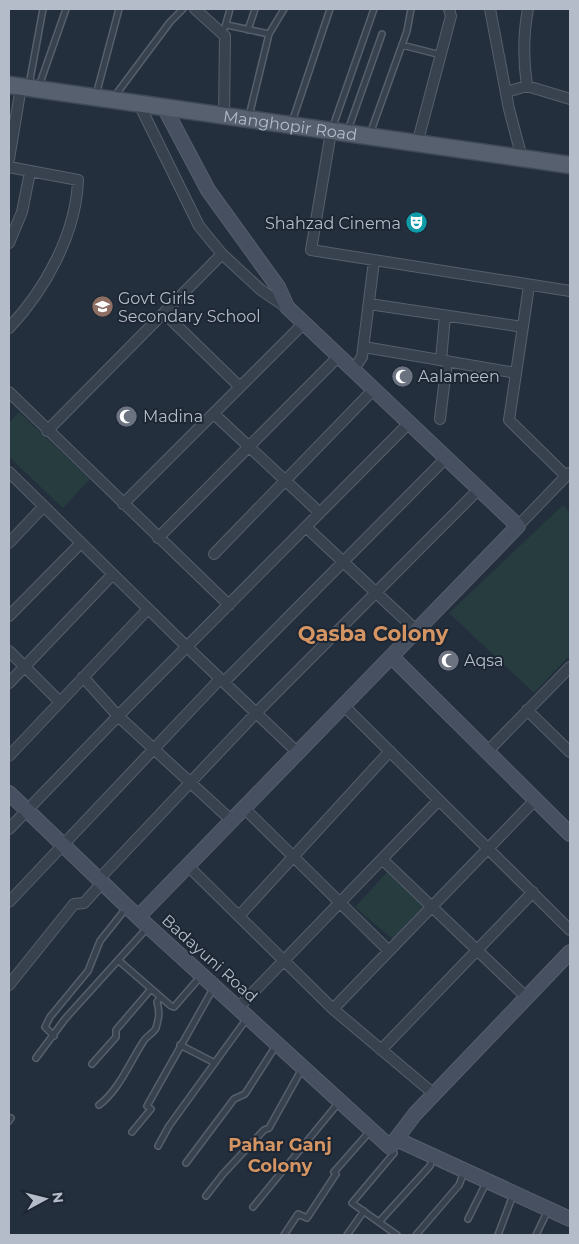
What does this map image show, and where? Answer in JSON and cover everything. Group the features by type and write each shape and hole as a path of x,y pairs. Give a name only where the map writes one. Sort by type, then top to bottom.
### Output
{"main road":[{"name":"Manghopir Road","path":"24,88 369,138 570,164"}],"street":[{"path":"195,9 224,29 226,40 224,117"},
{"path":"418,144 451,16 449,9"},
{"path":"490,9 506,92 522,158"},
{"path":"527,86 523,59 524,32 528,9"},
{"path":"506,92 527,86 570,99"},
{"path":"9,159 24,88"},
{"path":"139,104 199,226 222,254 261,290 287,307 518,526"},
{"path":"164,107 208,190 278,286 287,307"},
{"path":"339,133 311,250 570,291"},
{"path":"9,167 78,180 77,202 64,240 28,308 9,328"},
{"path":"9,243 22,212 30,172"},
{"path":"47,431 222,254"},
{"path":"354,370 362,357 364,347 374,261"},
{"path":"144,922 188,866 296,751 392,657 568,474 509,420 529,286"},
{"path":"369,304 523,328"},
{"path":"164,313 240,387"},
{"path":"440,419 445,316"},
{"path":"123,504 304,323"},
{"path":"364,347 516,373"},
{"path":"158,538 339,356"},
{"path":"214,554 374,389"},
{"path":"10,395 229,605"},
{"path":"214,414 320,514"},
{"path":"9,829 118,716 410,422"},
{"path":"9,902 62,844 222,681 447,457"},
{"path":"9,472 187,648 296,751"},
{"path":"9,985 74,904 84,903 101,881 256,713 479,489"},
{"path":"9,543 44,506"},
{"path":"306,527 417,631"},
{"path":"9,616 81,543"},
{"path":"9,683 112,574"},
{"path":"9,756 148,609"},
{"path":"9,651 60,702"},
{"path":"392,657 570,834"},
{"path":"488,751 569,671"},
{"path":"84,677 118,716 231,820"},
{"path":"344,705 570,930"},
{"path":"528,710 570,752"},
{"path":"239,916 390,751"},
{"name":"Badayuni Road","path":"9,793 144,922 372,1130 393,1143 433,1157 570,1219"},
{"path":"333,1009 487,847 536,799"},
{"path":"243,1012 284,960 439,800"},
{"path":"243,807 388,950"},
{"path":"382,859 526,997"},
{"path":"188,866 333,1009 434,1094"},
{"path":"381,1050 533,892"},
{"path":"393,1143 434,1094 570,952"}],"lane":[{"path":"24,88 43,9"},
{"path":"24,88 66,9"},
{"path":"95,98 119,9"},
{"path":"112,100 170,22 183,9"},
{"path":"230,9 224,29 248,30 268,34"},
{"path":"248,30 255,9"},
{"path":"248,120 268,34 284,9"},
{"path":"290,126 330,9"},
{"path":"339,133 374,9"},
{"path":"369,138 402,45 411,9"},
{"path":"339,133 382,34"},
{"path":"402,45 441,55"},
{"path":"54,1036 45,1027 50,1017 88,971 100,941 127,906"},
{"path":"36,1058 54,1036 65,1018 118,960 144,922"},
{"path":"118,960 151,990 174,1007 202,975"},
{"path":"132,1132 151,1109 147,1106 214,986"},
{"path":"92,1064 116,1037 116,1030 151,990"},
{"path":"99,1105 105,1101 124,1074 144,1040 155,1031 160,1012 157,1002 160,997"},
{"path":"158,1146 215,1063 243,1012"},
{"path":"186,1163 234,1099 245,1094 278,1044"},
{"path":"180,1045 215,1063"},
{"path":"206,1196 223,1174 264,1130 269,1128 303,1067"},
{"path":"253,1207 340,1101"},
{"path":"284,1235 298,1214 307,1218 336,1174 334,1172 372,1130"},
{"path":"393,1143 394,1153 352,1203 379,1222 389,1233 397,1235"},
{"path":"379,1222 430,1166 433,1157"},
{"path":"416,1235 459,1184 465,1172"},
{"path":"468,1219 486,1182"},
{"path":"498,1235 513,1194"},
{"path":"536,1235 548,1209"},
{"path":"347,1235 364,1211"}],"green space":[{"path":"19,412 90,479 63,508 9,457 9,423"},
{"path":"563,505 570,512 570,655 534,693 449,613"},
{"path":"390,869 426,907 396,942 355,907"}],"place":[{"name":"Shahzad Cinema","path":"417,223"},
{"name":"Govt Girls Secondary School","path":"102,307"},
{"name":"Aalameen","path":"402,376"},
{"name":"Madina","path":"127,416"},
{"name":"Aqsa","path":"448,660"}],"district":[{"name":"Qasba Colony","path":"373,634"},
{"name":"Pahar Ganj Colony","path":"280,1155"}]}
